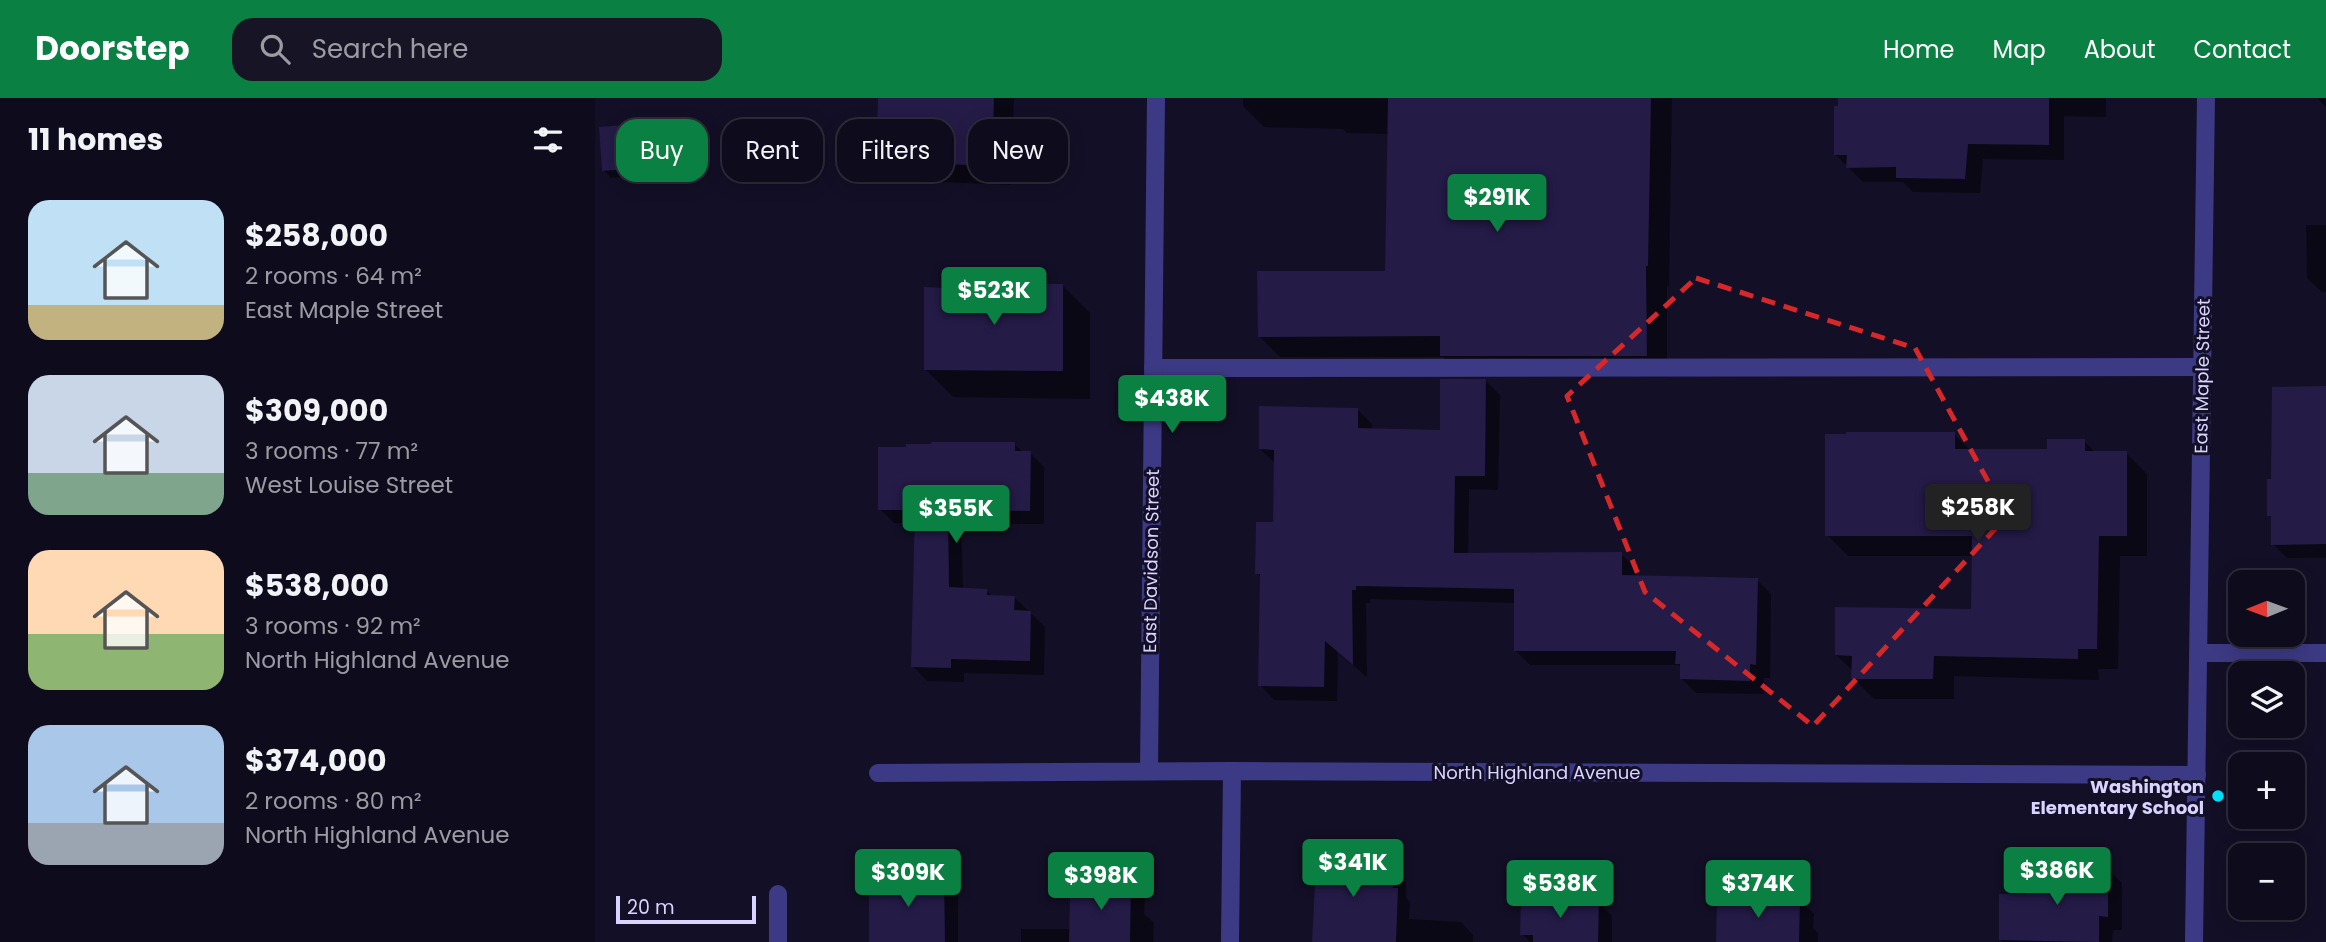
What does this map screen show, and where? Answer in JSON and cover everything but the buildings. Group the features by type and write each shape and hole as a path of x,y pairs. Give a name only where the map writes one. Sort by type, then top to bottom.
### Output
{"street":[{"name":"East Davidson Street","path":"1149,771 1156,98"},
{"name":"East Maple Street","path":"2194,942 2206,98"},
{"path":"1153,368 2202,367"},
{"path":"2199,653 2326,653"},
{"path":"1230,942 1232,771"},
{"name":"North Highland Avenue","path":"878,773 1232,771 2197,775"},
{"path":"778,894 778,942"}],"highlighted area":[{"path":"1696,278 1915,348 2007,516 1813,726 1645,592 1567,396"}],"place":[{"name":"Washington Elementary School","path":"2218,796"}]}
